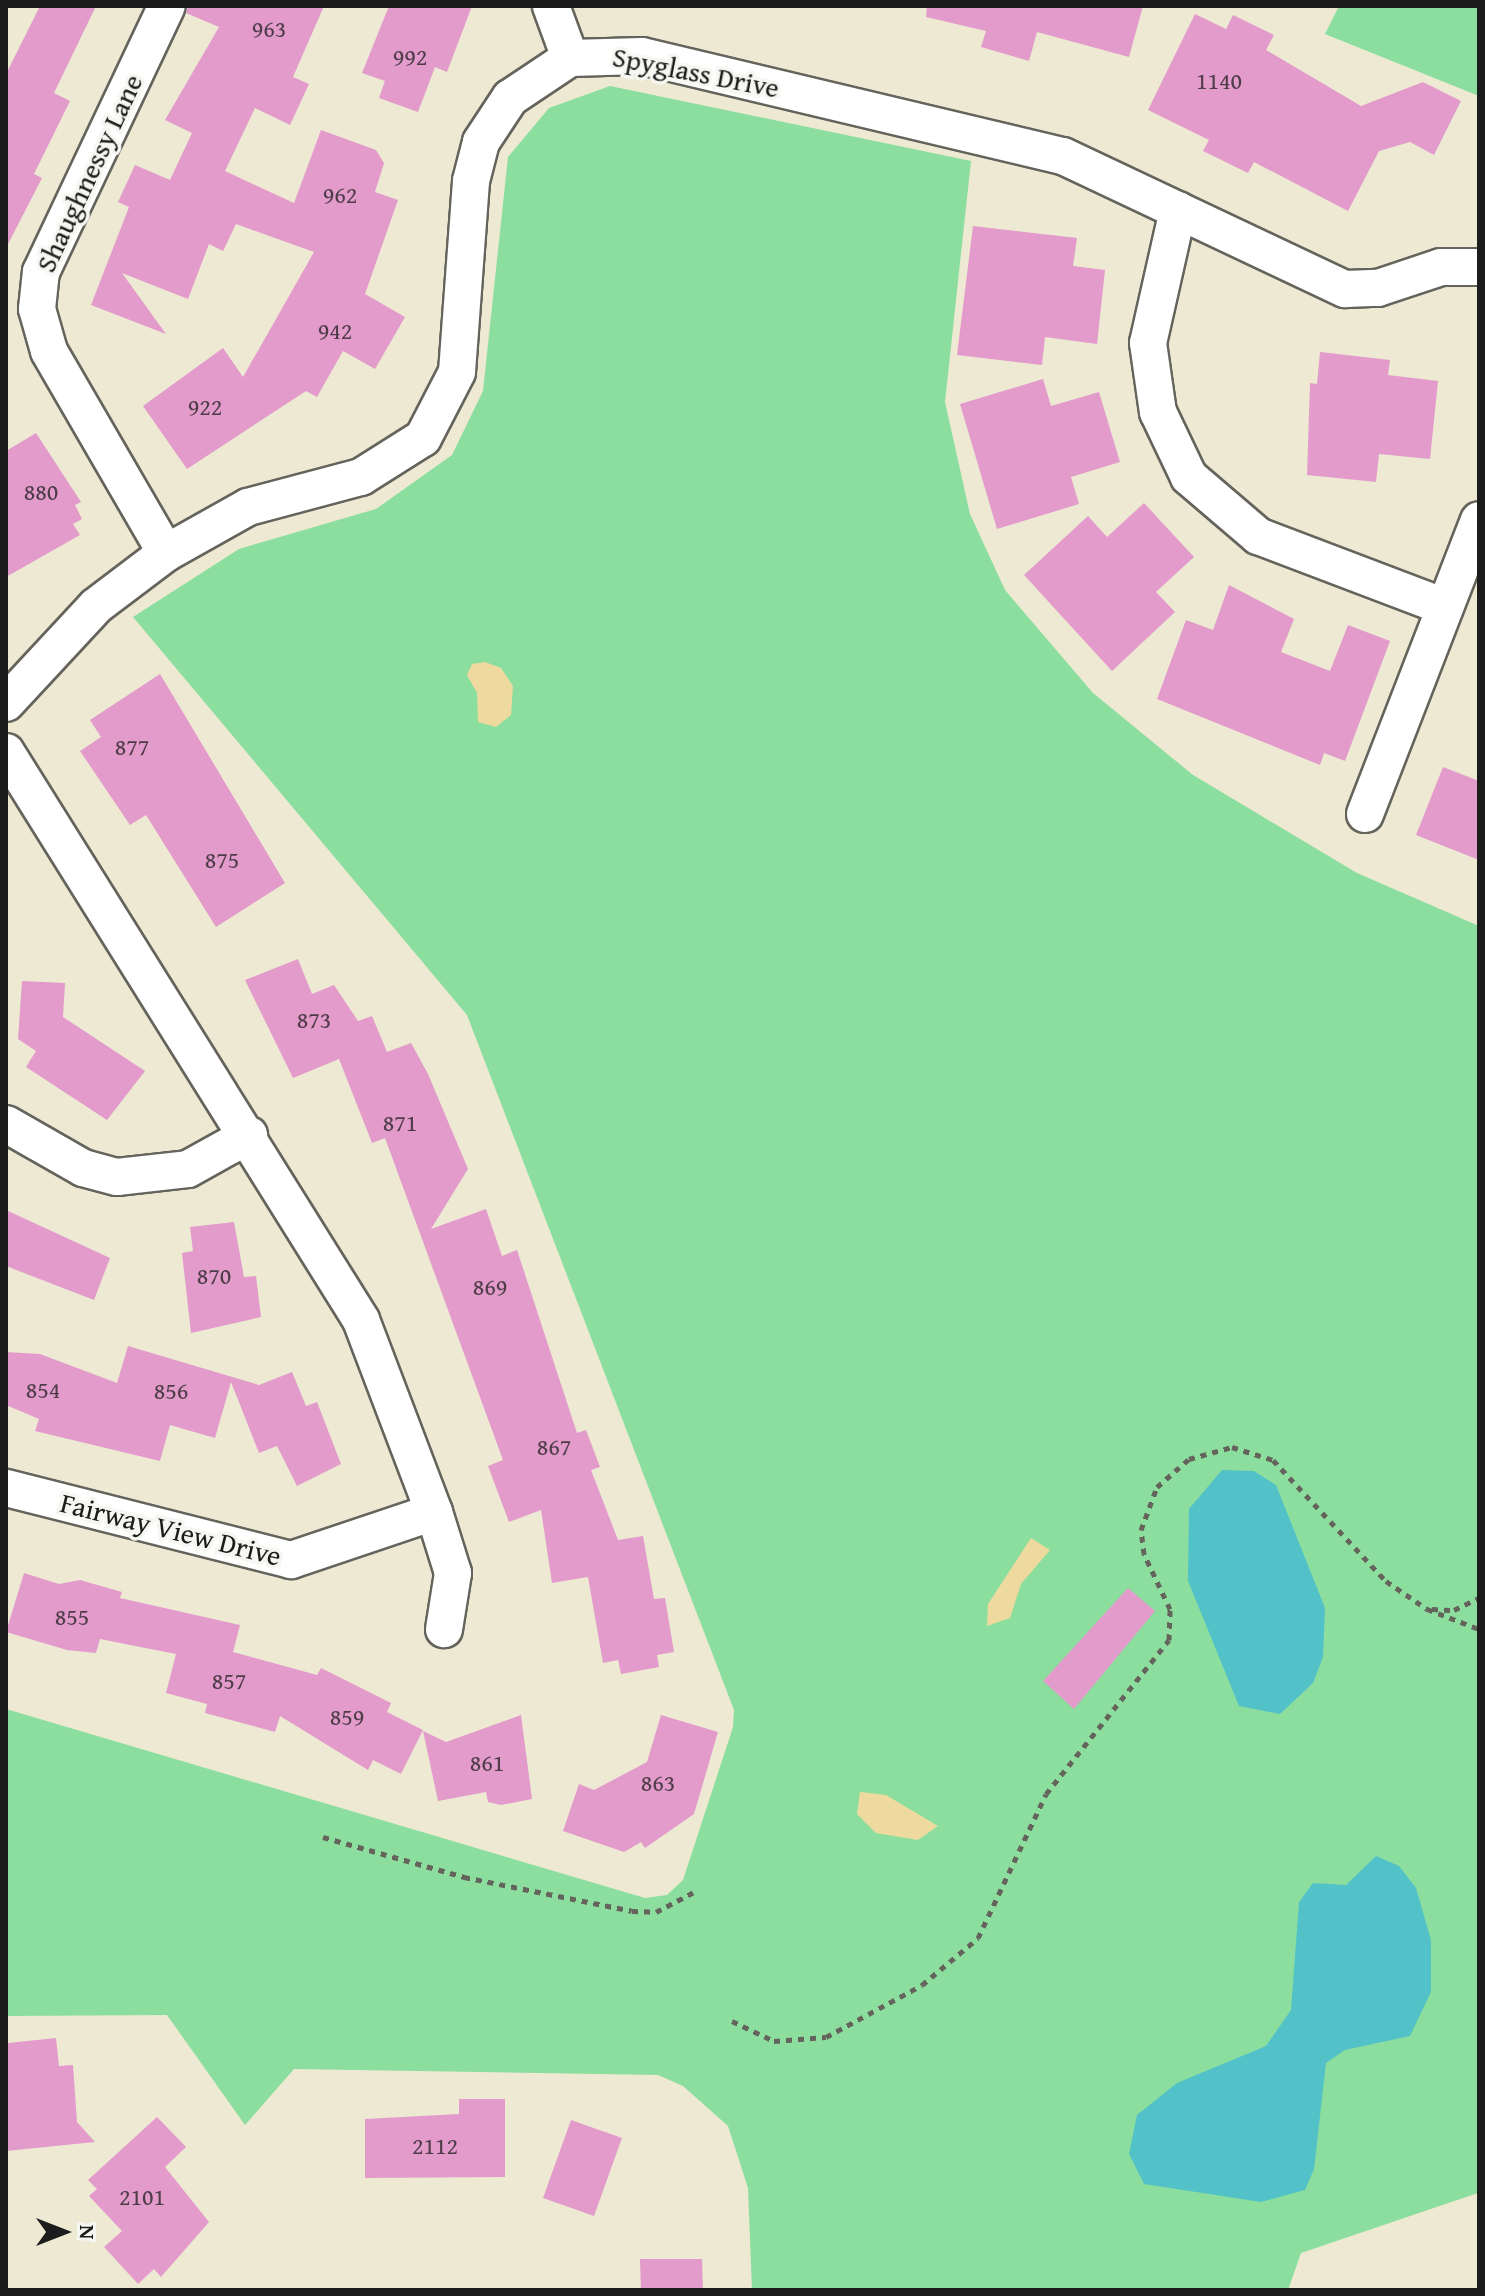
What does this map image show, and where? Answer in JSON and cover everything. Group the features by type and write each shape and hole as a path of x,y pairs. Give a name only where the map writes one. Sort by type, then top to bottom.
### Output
{"street":[{"name":"Shaughnessy Lane","path":"166,553 49,351 37,309 41,272 167,6"},
{"path":"551,6 570,58"},
{"name":"Spyglass Drive","path":"6,703 88,613 166,553 248,507 377,470 437,422 457,372 471,181 481,142 510,98 570,58 615,52 656,59 1040,150 1178,210 1345,289 1378,288 1441,267 1479,267"},
{"path":"1178,210 1148,343 1158,412 1189,477 1258,536 1445,607"},
{"path":"1365,814 1479,520"},
{"path":"6,752 249,1135 371,1340 453,1573 444,1629"},
{"path":"6,1124 83,1168 117,1177 188,1169 249,1135"},
{"name":"Fairway View Drive","path":"6,1488 291,1560 434,1512"}],"path":[{"path":"732,2021 774,2041 826,2037 922,1985 978,1938 1046,1794 1169,1640 1170,1609 1144,1554 1141,1530 1157,1487 1189,1459 1232,1447 1273,1460 1386,1581 1427,1609 1479,1629"},
{"path":"1427,1609 1454,1610 1479,1598"},
{"path":"323,1837 464,1877 632,1911 656,1912 696,1891"}],"green space":[{"path":"1339,6 1479,6 1479,96 1325,34"},
{"path":"610,86 971,161 945,402 970,514 1005,590 1093,693 1193,775 1357,873 1479,926 1478,2193 1301,2253 1288,2290 752,2290 748,2188 728,2126 683,2086 658,2075 294,2069 245,2125 167,2015 6,2016 6,1709 645,1898 667,1895 683,1880 733,1727 734,1710 467,1015 133,617 239,549 376,509 452,455 483,391 508,157 549,108"}],"sand":[{"path":"485,662 501,668 513,686 511,715 496,727 478,722 477,693 467,675 472,664"},
{"path":"1031,1538 1050,1550 1021,1584 1010,1618 987,1626 988,1604"},
{"path":"860,1792 886,1795 938,1826 918,1840 876,1833 857,1814"}],"water":[{"path":"1222,1470 1254,1471 1276,1485 1325,1608 1323,1657 1313,1683 1280,1714 1239,1706 1188,1581 1189,1509"},
{"path":"1376,1856 1399,1866 1416,1888 1431,1940 1431,1992 1410,2036 1345,2050 1326,2063 1314,2169 1305,2190 1261,2202 1144,2184 1129,2154 1137,2115 1177,2083 1266,2046 1291,2010 1299,1902 1313,1883 1346,1885"}],"building":[{"path":"40,6 96,6 54,93 70,101 34,174 42,178 6,248 6,74"},
{"path":"188,6 324,6 293,77 309,84 290,125 255,108 225,171 294,203 321,130 376,150 384,163 375,192 398,200 365,294 405,317 375,369 343,351 317,397 306,391 187,469 143,406 223,348 243,377 314,252 236,224 223,251 209,244 188,299 122,273 166,334 91,305 129,207 118,202 135,165 170,180 192,133 165,120 219,27 186,13"},
{"path":"389,6 472,6 447,72 435,67 418,112 379,98 385,81 362,73"},
{"path":"927,6 1143,6 1129,57 1037,32 1029,61 981,47 986,31 926,17"},
{"path":"1195,14 1226,29 1233,15 1274,35 1266,50 1361,106 1423,82 1461,101 1434,155 1410,142 1379,151 1348,211 1254,162 1248,173 1203,151 1209,140 1148,110"},
{"path":"973,226 1077,238 1073,266 1105,270 1097,344 1045,337 1042,365 957,355"},
{"path":"1320,352 1390,360 1388,375 1438,381 1430,459 1379,454 1376,482 1307,475 1310,383 1317,384"},
{"path":"1043,379 1051,406 1099,392 1120,462 1071,477 1079,504 997,529 960,404"},
{"path":"36,433 81,502 75,505 82,519 73,524 80,535 6,577 6,451"},
{"path":"1144,503 1194,557 1156,592 1175,612 1112,671 1024,575 1088,516 1107,537"},
{"path":"1229,585 1294,619 1281,652 1330,671 1348,625 1390,641 1345,761 1324,753 1320,765 1157,699 1186,620 1213,630"},
{"path":"160,674 285,883 216,927 146,815 130,825 80,751 101,737 90,720"},
{"path":"1443,767 1479,781 1479,860 1416,835"},
{"path":"298,959 312,994 334,985 358,1021 372,1016 387,1052 411,1043 428,1074 468,1169 431,1229 486,1209 502,1256 517,1250 577,1433 586,1430 600,1467 591,1470 618,1540 643,1536 654,1599 665,1598 674,1652 657,1655 659,1667 621,1674 618,1660 603,1663 588,1577 552,1583 541,1510 509,1522 488,1466 503,1460 385,1138 372,1143 339,1059 293,1078 245,980"},
{"path":"22,981 65,983 63,1017 145,1071 107,1120 26,1067 36,1051 18,1039"},
{"path":"6,1210 110,1258 94,1300 6,1266"},
{"path":"234,1222 244,1277 256,1276 261,1317 191,1333 182,1253 193,1251 190,1227"},
{"path":"128,1346 259,1385 292,1372 306,1406 317,1402 341,1464 297,1486 277,1446 259,1453 231,1382 215,1438 170,1425 160,1461 35,1431 39,1419 6,1405 6,1352 40,1354 117,1383"},
{"path":"24,1573 59,1584 80,1580 122,1592 120,1598 240,1625 233,1652 317,1675 321,1668 391,1703 387,1712 423,1730 401,1774 373,1760 368,1770 280,1716 275,1732 205,1713 207,1704 166,1693 176,1654 100,1639 96,1653 67,1650 6,1632"},
{"path":"1128,1588 1155,1611 1074,1709 1043,1681"},
{"path":"521,1715 532,1799 501,1805 488,1802 486,1792 438,1801 423,1731 446,1742"},
{"path":"661,1715 718,1732 694,1814 645,1848 641,1842 624,1852 563,1831 579,1784 594,1790 647,1762"},
{"path":"56,2038 59,2066 73,2065 77,2122 95,2142 6,2151 8,2043"},
{"path":"459,2099 505,2099 505,2177 365,2178 365,2119 459,2114"},
{"path":"157,2117 186,2147 165,2167 209,2222 161,2277 154,2269 138,2284 104,2247 122,2231 89,2196 97,2189 88,2180"},
{"path":"571,2120 622,2138 594,2216 543,2198"},
{"path":"640,2259 702,2259 703,2290 641,2290"}]}
